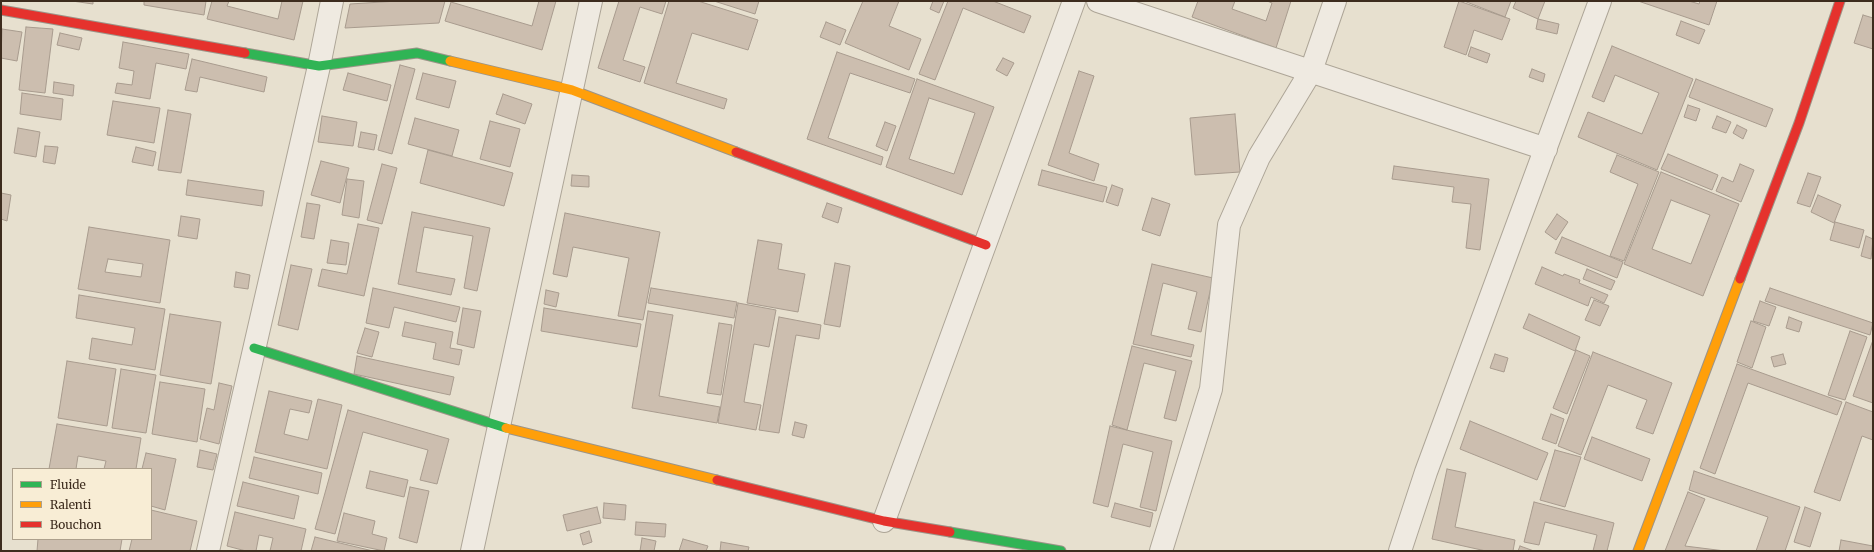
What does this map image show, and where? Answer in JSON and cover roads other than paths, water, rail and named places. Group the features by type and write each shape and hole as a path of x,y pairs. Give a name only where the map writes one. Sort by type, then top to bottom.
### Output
{"street":[{"path":"208,551 319,66 332,1"},
{"path":"472,551 591,1"},
{"path":"884,521 1074,1"},
{"path":"1098,1 1546,149"},
{"path":"1161,551 1211,389 1228,224 1259,157 1311,71 1335,1"},
{"path":"1400,551 1426,472 1600,1"},
{"path":"1638,551 1799,123 1840,1"},
{"path":"1,10 319,66 417,53 572,90 986,245"},
{"path":"254,348 500,427 884,521 1061,551"}]}
